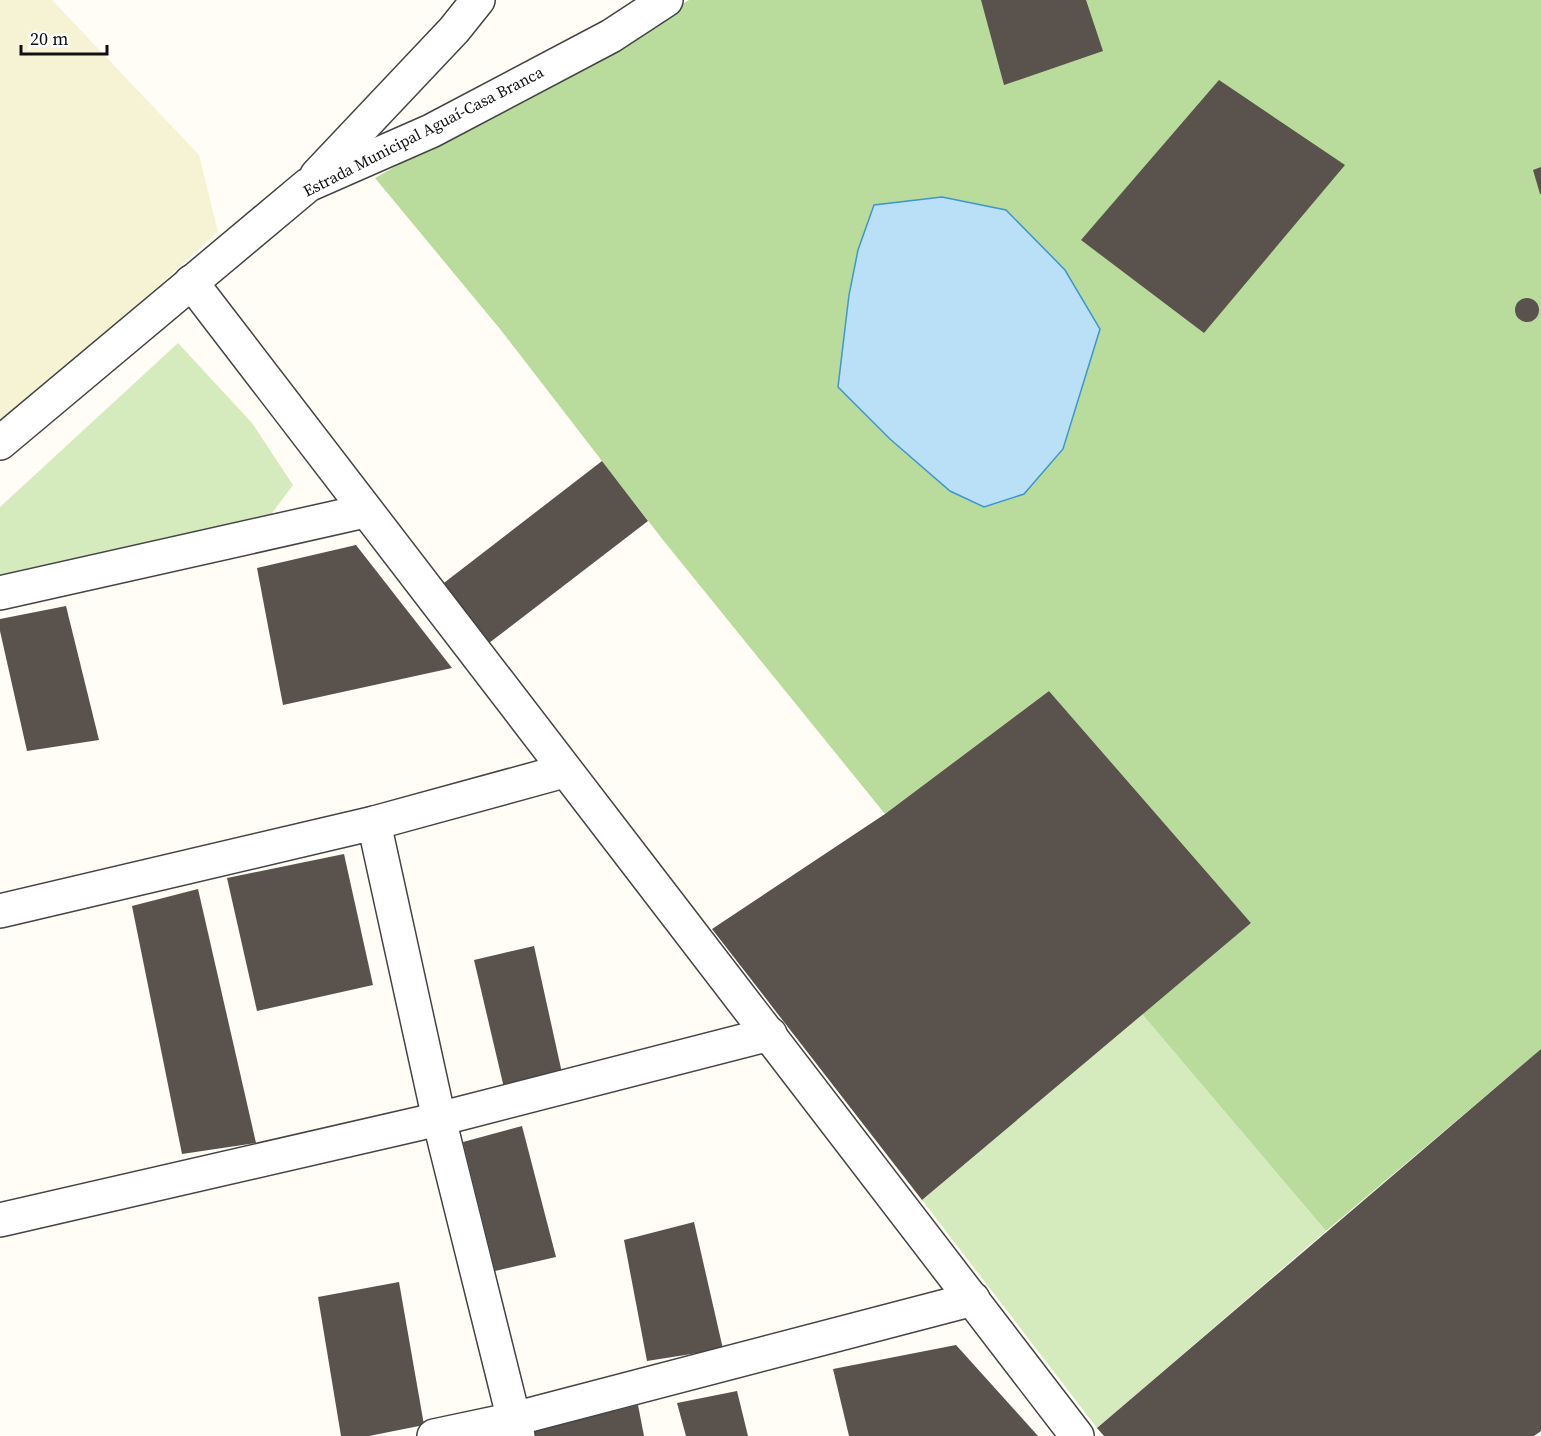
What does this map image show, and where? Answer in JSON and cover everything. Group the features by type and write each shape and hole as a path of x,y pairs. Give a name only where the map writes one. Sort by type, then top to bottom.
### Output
{"street":[{"path":"308,185 454,30 478,0"},
{"name":"Estrada Municipal Aguaí-Casa Branca","path":"0,443 308,185 431,131 611,36 666,0"},
{"path":"191,282 564,771 770,1034 1077,1436"},
{"path":"0,593 365,511"},
{"path":"0,911 374,823 564,771"},
{"path":"374,823 439,1119 516,1427"},
{"path":"0,1220 439,1119 770,1034"},
{"path":"434,1436 516,1427 973,1299"}],"shaded area":[{"path":"0,0 52,0 199,155 218,232 0,426"}],"green space":[{"path":"689,0 1541,0 1541,1049 1326,1231 1142,1014 1251,923 1049,691 885,814 663,540 500,329 375,178 499,107 571,72"},
{"path":"178,343 252,423 293,485 267,520 0,579 0,507"},
{"path":"1142,1014 1326,1231 1097,1428 922,1200"}],"water":[{"path":"942,197 1006,210 1065,270 1100,329 1063,449 1024,494 984,507 950,491 890,439 838,387 849,295 858,250 874,205"}],"building":[{"path":"981,0 1086,0 1103,51 1004,85"},
{"path":"1219,80 1345,165 1204,333 1081,240"},
{"path":"1541,167 1541,194 1540,194 1533,170"},
{"path":"1522,298 1532,298 1539,305 1539,315 1532,322 1522,322 1515,315 1515,305"},
{"path":"602,461 648,521 489,643 440,586"},
{"path":"356,545 452,668 283,705 257,568"},
{"path":"66,606 99,740 27,751 0,631 0,619"},
{"path":"1049,691 1251,923 922,1200 712,929 885,814"},
{"path":"344,854 373,985 257,1011 227,878"},
{"path":"198,889 256,1143 182,1154 132,906"},
{"path":"534,946 562,1073 504,1088 474,960"},
{"path":"1541,1049 1541,1431 1534,1436 1104,1436 1097,1428"},
{"path":"522,1126 556,1257 495,1271 463,1142"},
{"path":"694,1222 723,1349 647,1361 624,1240"},
{"path":"399,1282 424,1425 369,1436 341,1436 318,1297"},
{"path":"956,1345 1038,1436 849,1436 833,1369"},
{"path":"737,1391 748,1436 686,1436 677,1403"},
{"path":"638,1405 644,1436 535,1436 534,1430"}]}
